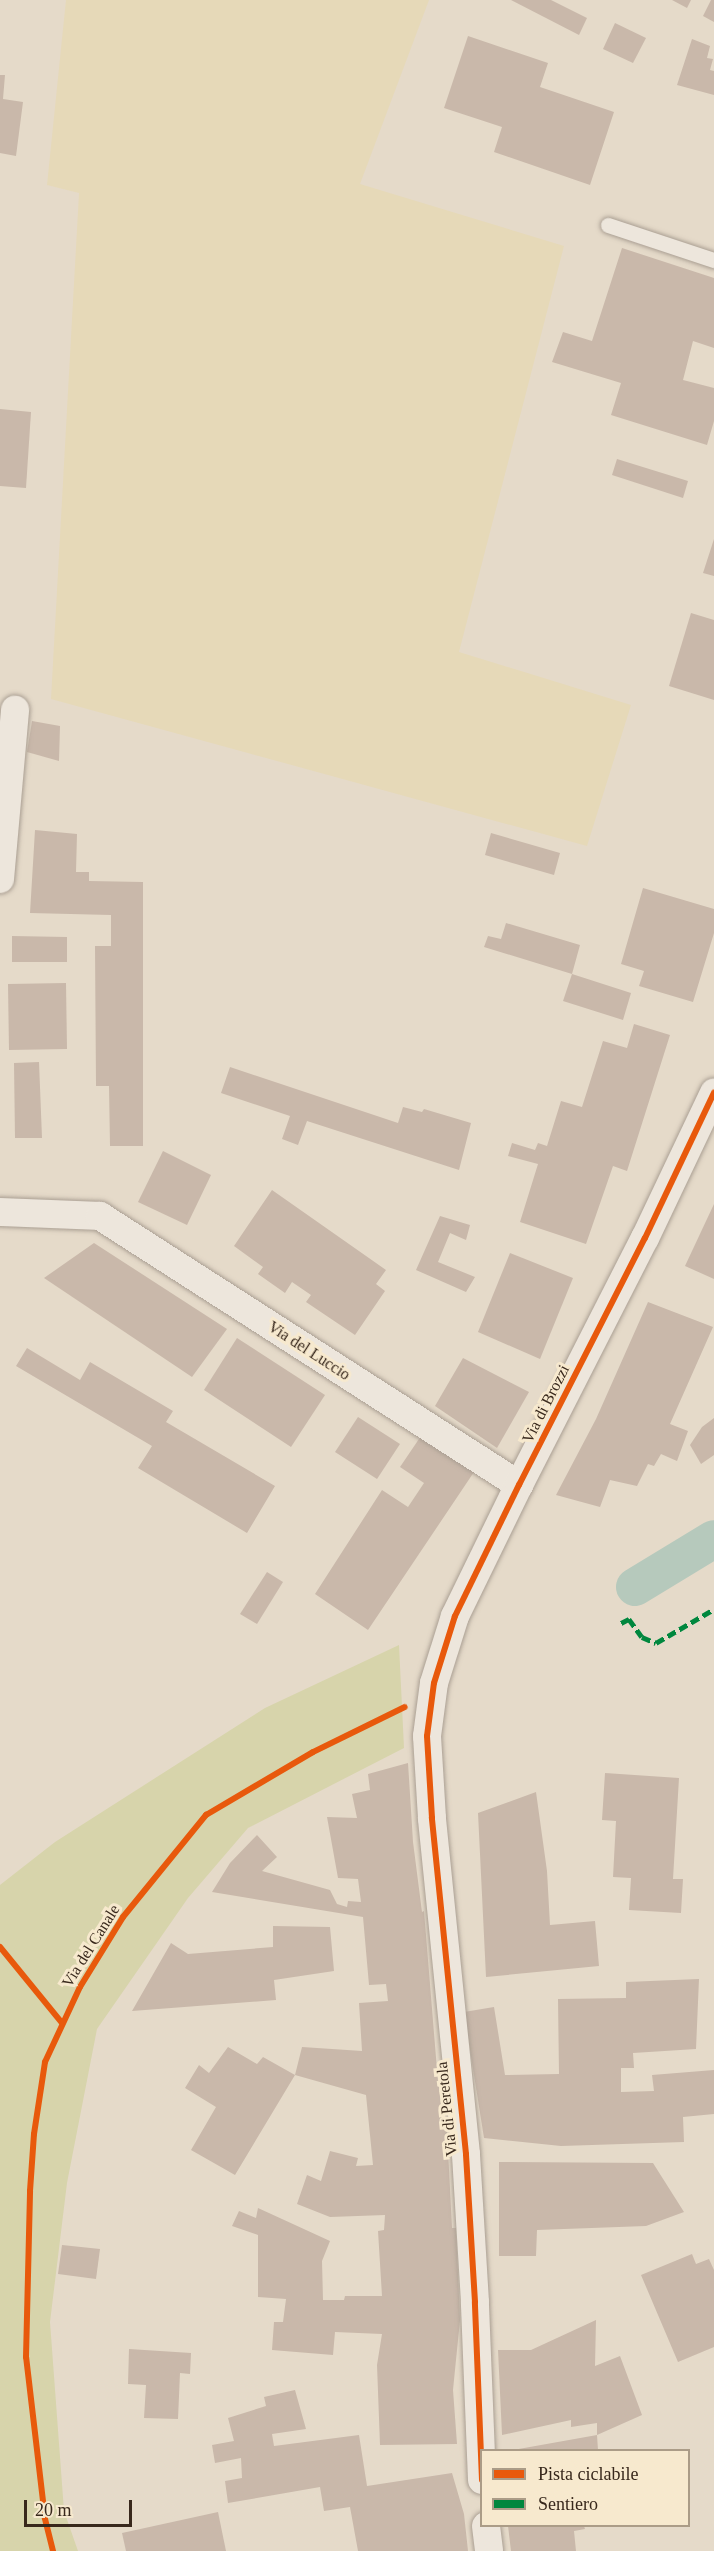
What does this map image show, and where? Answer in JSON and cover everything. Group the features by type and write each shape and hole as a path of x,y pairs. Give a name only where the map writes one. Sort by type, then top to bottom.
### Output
{"street":[{"path":"0,879 15,710"},
{"name":"Via di Brozzi","path":"427,1736 434,1683 455,1616 645,1238 714,1093"},
{"name":"Via del Luccio","path":"0,1212 100,1216 519,1485"},
{"name":"Via di Peretola","path":"427,1736 434,1854 468,2176 481,2449"},
{"path":"486,2527 489,2551"}],"lane":[{"path":"608,225 714,260"}],"shaded area":[{"path":"66,0 429,0 360,184 564,246 459,652 631,705 587,846 51,699 79,193 47,185"},
{"path":"399,1645 404,1748 248,1828 188,1898 97,2029 67,2183 50,2322 64,2511 78,2551 0,2551 0,1885 55,1842 265,1708"}],"building":[{"path":"511,0 551,0 587,18 579,35"},
{"path":"672,0 691,0 687,8"},
{"path":"711,0 714,0 714,22 703,16"},
{"path":"615,23 646,38 633,63 603,49"},
{"path":"468,36 548,63 540,87 614,112 590,185 494,152 502,127 444,108"},
{"path":"692,39 710,46 707,58 713,59 710,70 714,71 714,95 677,85"},
{"path":"0,75 5,75 3,99 23,102 16,156 0,153"},
{"path":"622,248 714,278 714,348 693,341 683,380 714,388 714,421 707,445 611,415 621,383 552,362 563,332 592,341"},
{"path":"0,409 31,412 26,488 0,486"},
{"path":"617,459 688,481 683,498 612,475"},
{"path":"714,539 714,576 703,573"},
{"path":"691,613 714,620 714,700 669,686"},
{"path":"32,721 60,726 59,761 27,752"},
{"path":"35,830 77,834 76,872 89,872 89,881 143,882 143,1146 110,1146 109,1086 96,1086 95,946 111,946 111,915 30,913"},
{"path":"491,833 560,853 554,875 485,855"},
{"path":"643,888 714,909 714,933 693,1002 639,986 644,971 621,964"},
{"path":"506,923 580,945 572,974 484,947 488,936 501,939"},
{"path":"12,936 67,937 67,962 12,962"},
{"path":"572,974 631,993 623,1020 563,1001"},
{"path":"66,983 67,1049 9,1050 8,984"},
{"path":"634,1024 670,1035 627,1171 613,1166 586,1244 520,1222 538,1164 508,1156 512,1143 535,1150 538,1143 547,1146 561,1101 582,1107 603,1041 627,1048"},
{"path":"39,1062 42,1138 15,1138 14,1063"},
{"path":"230,1067 398,1123 403,1107 422,1112 424,1109 471,1123 459,1170 307,1121 298,1145 282,1139 290,1116 221,1093"},
{"path":"163,1151 211,1175 187,1225 138,1202"},
{"path":"272,1190 386,1270 376,1284 385,1291 355,1335 306,1302 311,1295 292,1282 285,1293 258,1274 263,1267 234,1246"},
{"path":"714,1204 714,1279 685,1266"},
{"path":"440,1216 470,1225 466,1240 450,1233 438,1262 475,1277 466,1292 416,1270"},
{"path":"94,1243 227,1329 192,1377 44,1278"},
{"path":"510,1253 573,1278 540,1359 478,1332"},
{"path":"648,1302 713,1327 670,1424 688,1431 677,1461 661,1454 654,1466 648,1464 637,1486 610,1480 600,1507 556,1495 596,1419"},
{"path":"237,1338 325,1395 291,1447 204,1390"},
{"path":"27,1348 80,1380 90,1362 173,1411 166,1422 275,1486 247,1533 138,1468 152,1446 16,1366"},
{"path":"463,1358 529,1392 497,1448 435,1406"},
{"path":"358,1417 400,1444 377,1479 335,1452"},
{"path":"714,1418 714,1455 701,1464 690,1445 702,1427"},
{"path":"421,1436 474,1472 368,1630 315,1594 382,1490 408,1507 424,1483 400,1467"},
{"path":"267,1572 283,1582 257,1624 240,1614"},
{"path":"408,1763 413,1842 422,1912 424,1911 438,2082 447,2131 452,2228 456,2228 460,2320 453,2390 457,2444 380,2445 377,2365 382,2334 335,2332 333,2355 272,2350 274,2322 283,2322 286,2299 258,2297 258,2235 232,2226 239,2211 256,2218 258,2208 330,2241 322,2261 323,2300 344,2300 345,2296 382,2296 378,2231 384,2230 385,2215 330,2217 297,2204 307,2175 321,2181 330,2151 358,2158 356,2166 373,2165 366,2095 295,2075 302,2047 362,2051 359,2003 388,2001 386,1984 369,1985 363,1917 212,1892 230,1863 257,1835 277,1857 262,1871 330,1890 337,1904 347,1907 348,1901 361,1902 358,1879 338,1878 327,1817 357,1818 352,1794 370,1790 368,1774"},
{"path":"605,1773 679,1778 673,1879 683,1879 681,1913 629,1910 631,1878 613,1877 616,1821 602,1820"},
{"path":"536,1792 547,1871 550,1925 595,1921 599,1966 486,1977 478,1813"},
{"path":"273,1926 330,1927 334,1971 274,1980 276,2000 132,2011 171,1943 188,1954 273,1947"},
{"path":"699,1979 696,2049 633,2053 634,2068 621,2068 621,2092 654,2091 652,2075 714,2070 714,2114 683,2117 684,2142 561,2146 484,2138 464,2012 494,2007 505,2075 559,2074 558,1999 626,1998 626,1982"},
{"path":"228,2047 257,2064 263,2057 295,2075 235,2175 191,2150 216,2107 185,2088 199,2065 209,2073"},
{"path":"499,2162 653,2163 684,2212 646,2226 537,2230 536,2256 499,2256"},
{"path":"62,2245 100,2249 96,2279 58,2274"},
{"path":"692,2254 696,2264 709,2259 714,2270 714,2347 678,2362 641,2275"},
{"path":"596,2320 595,2366 620,2356 642,2415 597,2435 597,2423 571,2427 571,2420 502,2435 498,2350 531,2350"},
{"path":"129,2349 191,2353 190,2374 180,2373 178,2419 144,2418 146,2385 128,2384"},
{"path":"295,2390 306,2429 272,2434 274,2446 359,2435 367,2486 452,2473 464,2514 468,2551 358,2551 350,2507 324,2511 320,2487 228,2503 225,2481 242,2478 241,2458 215,2463 212,2445 234,2441 228,2418 266,2406 264,2397"},
{"path":"597,2435 598,2449 519,2449"},
{"path":"218,2512 226,2551 126,2551 122,2533"},
{"path":"508,2527 584,2527 585,2529 574,2531 576,2551 511,2551"}],"waterway":[{"path":"635,1587 714,1539"}],"marked path":[{"path":"621,1623 629,1619 642,1637 656,1643 714,1609"}],"cycle path":[{"path":"481,2449 466,2154 432,1818 427,1736 434,1683 455,1616 645,1238 714,1093"},
{"name":"Via del Canale","path":"53,2551 45,2518 26,2357 30,2191 34,2134 45,2062 80,1987 123,1917 206,1815 313,1752 405,1707"},
{"path":"0,1947 62,2023"}]}
